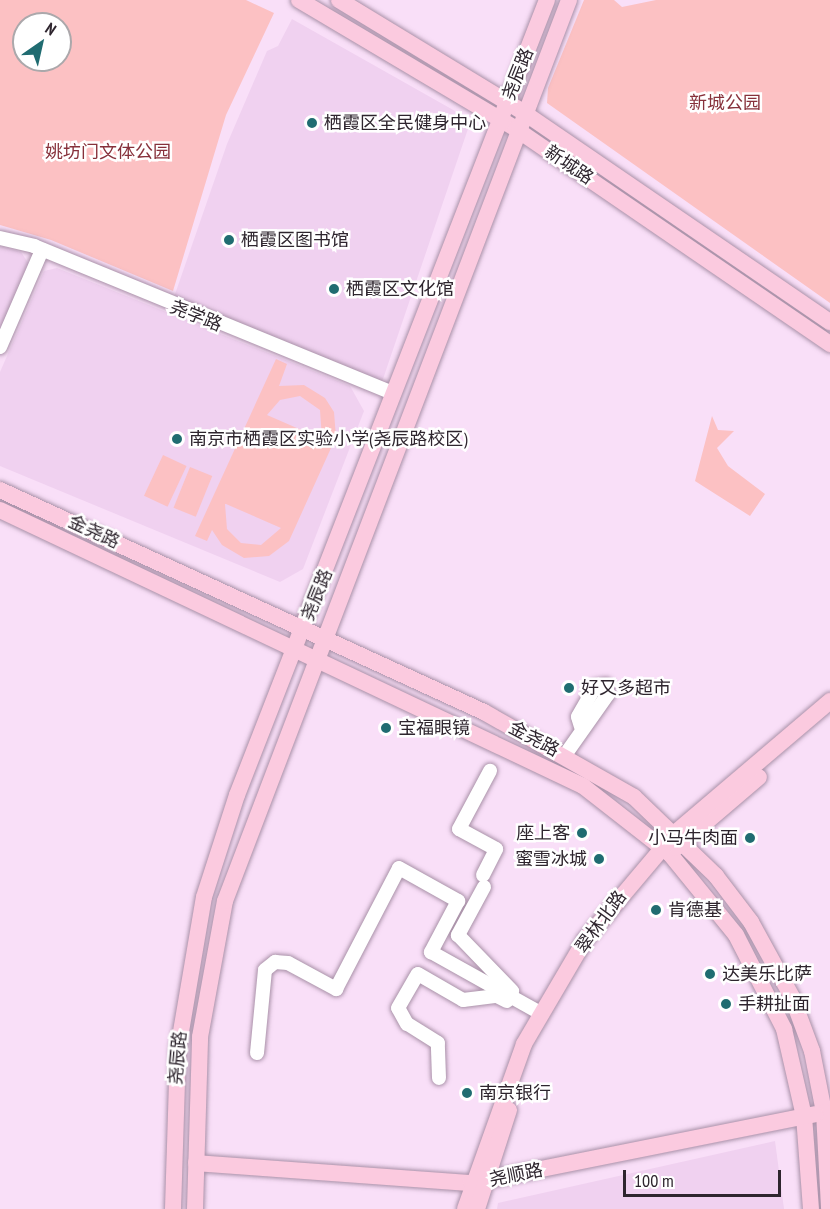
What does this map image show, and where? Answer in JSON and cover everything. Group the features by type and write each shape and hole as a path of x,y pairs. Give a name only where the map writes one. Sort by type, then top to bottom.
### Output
{"main road":[{"name":"新城路","path":"299,0 516,129 830,344"},
{"name":"新城路","path":"339,0 523,112 830,322"},
{"name":"尧辰路","path":"173,1209 178,1048 201,909 237,795 297,647 392,393 547,0"},
{"name":"尧辰路","path":"195,1209 200,1036 225,902 322,636 516,129 569,0"},
{"name":"金尧路","path":"0,490 322,636 566,755 634,797 679,837 751,922 774,960 812,1051 827,1112 829,1209"},
{"name":"金尧路","path":"0,510 315,655 583,786 666,850 757,968 794,1058 804,1116 811,1209"},
{"name":"翠林北路","path":"477,1209 477,1182 542,1014 585,940 679,837 830,701"},
{"name":"翠林北路","path":"679,837 830,716"},
{"name":"翠林北路","path":"465,1209 540,1034 594,942 666,850"},
{"name":"尧顺路","path":"196,1163 477,1182 827,1112"}],"street":[{"name":"尧学路","path":"0,238 42,250 392,393"},
{"path":"0,347 42,250"},
{"path":"566,755 581,727"},
{"path":"490,771 459,829 496,849 458,935 461,942 489,964 503,986 542,1014"},
{"path":"257,1053 265,970 275,962 288,963 336,989 399,868 458,901 430,952 542,1014"},
{"path":"439,1078 438,1043 406,1024 398,1008 418,974 463,1000 497,996 542,1014"}],"shaded area":[{"path":"292,19 471,120 382,382 173,300 227,144 267,51 278,46"},
{"path":"0,246 21,252 30,266 0,333"},
{"name":"南京市栖霞区实验小学(尧辰路校区)","path":"57,268 350,386 364,411 303,569 280,582 0,466 0,372 44,271"},
{"path":"775,1141 784,1209 497,1209 498,1203"}],"green space":[{"name":"姚坊门文体公园","path":"0,0 246,0 274,13 226,115 173,291 51,240 0,225"},
{"name":"新城公园","path":"584,0 614,0 622,7 656,0 830,0 830,303 547,103 548,88"},
{"path":"276,359 287,364 279,386 304,385 325,398 334,412 336,437 289,541 269,556 244,558 222,545 212,530 207,541 195,536","holes":["300,396 320,410 322,439 267,415 280,400","226,504 281,528 261,545 241,543 227,529"]},
{"path":"712,416 718,430 734,431 717,448 728,466 765,494 750,516 695,481"},
{"path":"163,455 187,466 168,507 144,496"},
{"path":"190,467 212,476 196,517 174,508"}],"place":[{"name":"栖霞区全民健身中心","path":"312,123"},
{"name":"栖霞区图书馆","path":"229,240"},
{"name":"栖霞区文化馆","path":"334,289"},
{"name":"南京市栖霞区实验小学(尧辰路校区)","path":"177,439"},
{"name":"好又多超市","path":"569,688"},
{"name":"宝福眼镜","path":"386,728"},
{"name":"座上客","path":"582,833"},
{"name":"小马牛肉面","path":"750,838"},
{"name":"蜜雪冰城","path":"599,859"},
{"name":"肯德基","path":"656,910"},
{"name":"达美乐比萨","path":"710,974"},
{"name":"手耕扯面","path":"726,1004"},
{"name":"南京银行","path":"467,1093"}]}
